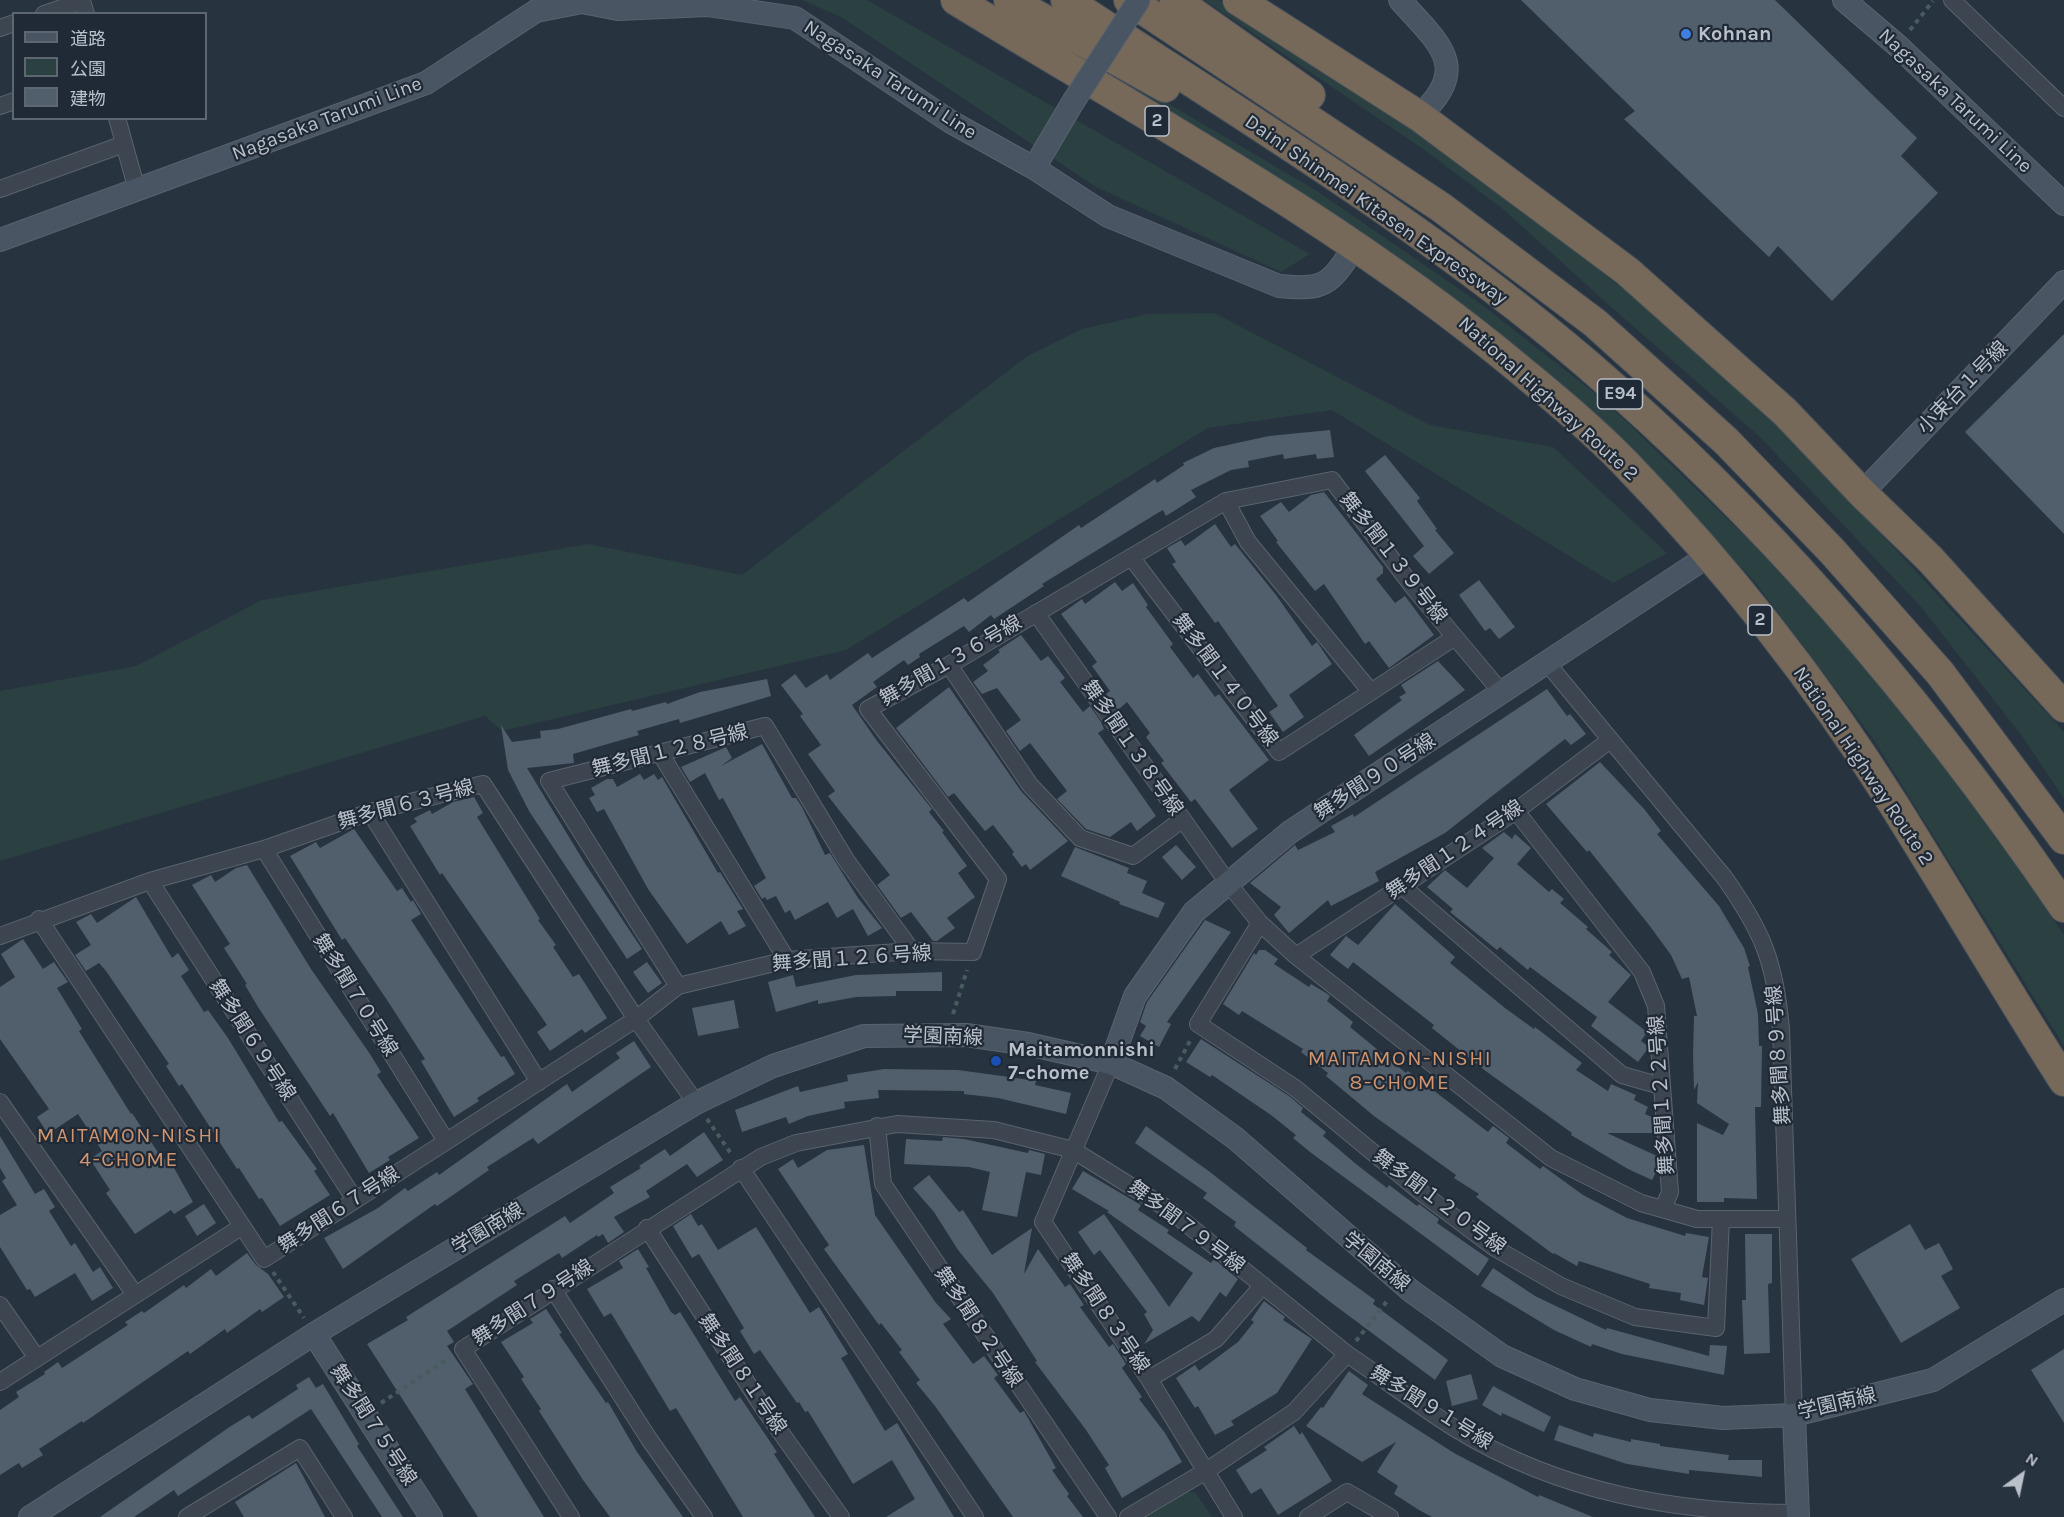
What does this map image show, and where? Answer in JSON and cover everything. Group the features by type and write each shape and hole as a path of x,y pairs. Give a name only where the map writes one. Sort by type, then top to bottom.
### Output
{"highway":[{"name":"National Highway Route 2","path":"956,0 1282,195 1356,245 1455,316 1549,394 1623,461 1708,556 1798,666 1892,802 2064,1081"},
{"path":"1009,0 1372,202"},
{"name":"Daini Shinmei Kitasen Expressway","path":"1066,0 1372,202 1459,263 1586,363 1701,468 1804,573 1910,696 2012,830 2064,907"},
{"name":"Daini Shinmei Kitasen Expressway","path":"1129,0 1442,208 1595,323 1726,441 1833,551 1940,673 2064,839"},
{"path":"1175,0 1446,192 1595,323"},
{"path":"1238,0 1419,116 1626,271 1785,412 1862,493 1930,559 2064,707"}],"street":[{"path":"1034,168 1073,102 1139,0"},
{"path":"1400,0 1438,43 1448,63 1448,78 1438,99 1419,116"},
{"name":"Nagasaka Tarumi Line","path":"1844,0 1898,46 2064,204"},
{"path":"1952,0 2064,108"},
{"path":"50,12 82,1 85,12"},
{"name":"Nagasaka Tarumi Line","path":"0,240 426,83 536,11 582,2 618,9 707,5 795,18 951,122 1034,168 1108,216 1279,286 1308,289 1334,278 1356,245"},
{"path":"118,120 137,190"},
{"path":"0,189 124,144"},
{"name":"小束台１号線","path":"1862,493 2064,282"},
{"name":"舞多聞１３９号線","path":"1131,556 1226,501 1332,480 1455,637 1502,693"},
{"path":"1226,501 1248,542 1371,692"},
{"name":"舞多聞１３６号線","path":"973,952 998,879 868,709 949,665 1131,556"},
{"name":"舞多聞１４０号線","path":"1131,556 1279,752 1455,637"},
{"name":"舞多聞９０号線","path":"1110,1063 1135,996 1194,912 1228,883 1290,832 1708,556"},
{"name":"舞多聞１３８号線","path":"1036,613 1228,883 1260,923 1296,956 1551,1158 1641,1203 1697,1219 1787,1219"},
{"name":"舞多聞８９号線","path":"1547,663 1724,877 1747,909 1766,948 1777,984 1781,1029 1794,1415"},
{"path":"949,665 1030,785 1080,838 1133,856 1183,819"},
{"name":"舞多聞１２８号線","path":"678,986 549,781 765,726 846,860 912,951"},
{"name":"舞多聞１２４号線","path":"1296,956 1516,811 1610,740"},
{"path":"660,753 788,960"},
{"name":"舞多聞６３号線","path":"0,936 39,919 150,880 264,849 370,812 483,784 636,1019 696,1103"},
{"name":"舞多聞１２２号線","path":"1516,811 1642,972 1656,1006 1670,1192 1663,1209"},
{"path":"370,812 538,1082"},
{"name":"舞多聞７０号線","path":"264,849 446,1141"},
{"name":"舞多聞６９号線","path":"150,880 355,1200"},
{"path":"1402,885 1622,1075 1661,1086"},
{"name":"舞多聞６７号線","path":"39,919 264,1259 636,1019"},
{"path":"1198,1024 1260,923"},
{"name":"舞多聞１２６号線","path":"636,1019 678,986 788,960 912,951 973,952"},
{"name":"舞多聞１２０号線","path":"1198,1024 1295,1088 1422,1193 1495,1248 1561,1286 1635,1317 1716,1328 1721,1219"},
{"name":"学園南線","path":"30,1517 314,1334 696,1103 773,1066 864,1036 966,1035 1028,1044 1110,1063 1166,1088 1235,1138 1401,1283 1455,1325 1502,1356 1575,1389 1650,1410 1723,1418 1794,1415 1934,1380 2064,1300"},
{"path":"1073,1150 1110,1063"},
{"path":"0,1102 134,1293"},
{"name":"舞多聞７９号線","path":"571,1517 463,1349 741,1168 796,1143 897,1124 994,1130 1073,1150 1171,1211 1347,1353"},
{"name":"舞多聞８２号線","path":"877,1126 883,1184 1108,1517"},
{"name":"舞多聞８３号線","path":"1073,1150 1043,1221 1149,1379 1206,1471"},
{"path":"741,1168 975,1517"},
{"path":"0,1382 134,1293 241,1227"},
{"name":"舞多聞８１号線","path":"646,1228 764,1410 841,1517"},
{"path":"1149,1379 1216,1339 1263,1285"},
{"path":"553,1289 649,1439 704,1517"},
{"path":"0,1305 37,1358"},
{"name":"舞多聞７５号線","path":"314,1334 431,1517"},
{"path":"1128,1517 1206,1471 1293,1412 1347,1353"},
{"name":"舞多聞９１号線","path":"1347,1353 1457,1429 1526,1465 1599,1491 1731,1515 1798,1515"},
{"path":"1794,1415 1798,1515"},
{"path":"188,1517 205,1512 300,1448 344,1517"},
{"path":"1206,1471 1234,1517"},
{"path":"1308,1517 1347,1492 1390,1517"}],"path":[{"path":"1898,46 1934,0"},
{"path":"946,1035 973,952"},
{"path":"1166,1088 1198,1024"},
{"path":"696,1103 741,1168"},
{"path":"264,1259 314,1334"},
{"path":"1347,1353 1401,1283"},
{"path":"365,1413 463,1349"}],"green space":[{"path":"802,0 867,0 1310,254 1281,272 1096,187 841,17"},
{"path":"1204,0 1219,0 1428,140 1570,245 1658,318 1802,448 2064,732 2064,799 2022,736 1921,607 1761,438 1503,209 1423,149"},
{"path":"1133,83 1314,189 1481,304 1606,402 1748,539 1864,664 1976,807 2064,935 2064,1046 1872,737 1755,582 1622,441 1512,343 1366,238 1129,89"},
{"path":"1214,313 1430,425 1553,447 1667,553 1613,583 1332,410 1208,428 846,650 502,731 485,716 0,861 0,691 136,666 262,600 588,544 742,575 1026,357 1082,329 1148,314"},
{"path":"1184,1491 1196,1493 1212,1517 1144,1517"}],"building":[{"path":"1521,0 1775,0 1917,138 1901,156 1938,193 1832,301 1778,246 1769,257 1624,119 1635,111"},
{"path":"2064,334 2064,534 1965,432"},
{"path":"1330,430 1334,457 1317,459 1316,454 1284,459 1283,454 1248,461 1249,467 1231,470 1191,490 1196,497 1166,516 1163,510 1156,514 1042,584 1044,586 994,619 991,615 969,632 964,626 919,654 920,657 908,665 904,660 873,682 877,687 852,705 877,741 932,809 929,812 967,866 958,873 975,897 947,918 955,928 937,941 933,941 911,912 901,918 877,885 890,875 828,796 835,791 808,754 821,745 800,716 803,714 781,685 795,674 806,688 827,674 830,680 868,653 872,658 964,598 968,602 1079,525 1081,528 1155,479 1157,483 1184,465 1183,463 1214,448 1269,436"},
{"path":"1385,455 1420,498 1417,501 1437,529 1435,530 1454,553 1429,574 1413,556 1424,546 1365,471"},
{"path":"1324,492 1383,567 1383,573 1376,579 1395,603 1405,596 1434,635 1389,668 1369,641 1365,644 1324,584 1315,591 1276,542 1278,541 1260,516 1281,502 1289,512 1311,495"},
{"path":"1215,524 1231,547 1235,544 1276,595 1312,646 1317,642 1332,664 1289,695 1304,717 1283,732 1269,712 1278,706 1218,621 1215,623 1172,564 1176,562 1167,548 1181,540 1185,546"},
{"path":"1479,580 1515,627 1499,639 1490,628 1485,631 1459,595"},
{"path":"1115,582 1122,591 1133,583 1148,605 1146,607 1173,644 1170,647 1193,678 1198,674 1215,697 1219,694 1269,760 1229,790 1258,829 1232,848 1195,799 1191,802 1161,763 1164,761 1146,737 1150,733 1127,702 1118,710 1106,694 1110,691 1092,666 1097,662 1061,614 1082,599 1085,604"},
{"path":"1021,635 1041,661 1048,656 1065,678 1060,682 1083,712 1090,706 1101,722 1104,729 1098,733 1156,816 1137,831 1131,822 1110,837 1086,829 1057,799 1067,791 1030,743 1020,751 1006,731 1021,720 997,688 982,694 973,682 988,671 983,665 1000,652 998,650"},
{"path":"1438,661 1465,690 1369,756 1354,735 1402,700 1399,697 1406,693 1401,685"},
{"path":"767,679 771,696 680,723 679,719 637,731 639,735 573,754 574,763 527,768 586,865 642,949 627,959 529,811 508,770 501,725 512,742 541,738 540,731 558,729 631,709 632,711 666,702 667,704 700,692"},
{"path":"949,687 1021,791 1068,841 1030,870 1026,864 1022,867 1012,854 1014,852 993,825 985,831 954,793 948,797 896,728"},
{"path":"1547,689 1567,716 1570,714 1586,734 1571,745 1565,739 1445,833 1375,872 1379,881 1331,906 1328,900 1289,933 1274,915 1281,907 1250,883 1295,845 1298,850 1335,832 1331,826 1353,814 1354,817"},
{"path":"762,744 792,798 796,798 802,807 825,855 830,853 858,898 882,928 868,936 853,909 837,918 828,902 795,920 790,910 785,913 776,896 767,900 765,897 762,899 754,886 766,878 723,798 719,800 705,773 690,782 681,767 726,747 732,758 721,766"},
{"path":"1600,762 1645,810 1661,831 1657,834 1719,906 1744,948 1750,966 1748,967 1758,1014 1759,1046 1762,1046 1761,1107 1755,1107 1757,1199 1724,1198 1724,1202 1697,1202 1697,1123 1723,1135 1729,1124 1697,1103 1698,1082 1694,1090 1693,1054 1694,1016 1697,1016 1689,977 1682,979 1671,955 1649,925 1589,850 1587,852 1546,804"},
{"path":"640,774 644,780 654,774 658,780 662,777 718,873 720,872 743,909 737,911 746,926 729,935 721,921 687,944 648,889 604,809 597,812 589,798 595,795 591,788 607,779 613,779 617,787"},
{"path":"474,797 483,813 477,817 540,919 538,920 556,945 553,947 573,977 579,974 607,1018 585,1033 582,1029 550,1051 537,1032 547,1025 442,873 440,875 410,826 417,822 414,818 430,810 432,814 453,802"},
{"path":"354,829 397,891 402,888 411,902 413,900 421,914 411,920 501,1057 504,1056 515,1074 477,1098 479,1101 454,1117 421,1061 425,1059 345,938 342,940 290,856 316,842 320,848"},
{"path":"1504,832 1512,839 1515,834 1531,848 1517,864 1549,892 1552,889 1564,899 1560,903 1588,927 1586,929 1612,952 1609,955 1631,975 1608,1002 1647,1032 1641,1041 1649,1047 1638,1062 1591,1026 1597,1017 1530,967 1528,970 1500,947 1497,950 1450,912 1453,909 1427,887 1445,870 1467,888 1494,858 1482,848"},
{"path":"1176,845 1196,867 1182,880 1162,857"},
{"path":"1075,847 1129,868 1127,873 1147,881 1142,893 1165,903 1158,918 1119,904 1120,902 1061,876"},
{"path":"247,865 311,969 370,1054 381,1072 377,1075 419,1138 388,1157 390,1160 369,1173 333,1113 330,1116 258,1007 245,985 247,984 224,948 230,944 192,885 211,875 215,882 236,868"},
{"path":"136,897 172,958 178,953 189,970 181,976 204,1012 208,1010 228,1038 279,1122 282,1121 317,1169 314,1171 330,1195 280,1226 262,1198 259,1199 239,1168 237,1169 182,1084 179,1086 166,1066 169,1064 106,971 99,963 86,971 75,955 91,945 76,922 91,914 97,923"},
{"path":"1395,904 1455,957 1450,963 1505,1008 1534,1029 1535,1027 1582,1063 1576,1070 1608,1091 1611,1084 1636,1095 1634,1100 1648,1107 1645,1114 1654,1118 1652,1133 1607,1133 1657,1156 1658,1168 1652,1180 1628,1169 1571,1135 1572,1133 1487,1072 1432,1028 1434,1025 1353,962 1348,969 1330,955 1346,936 1358,945"},
{"path":"1205,920 1231,932 1167,1022 1171,1024 1159,1047 1140,1036 1146,1026 1140,1022 1147,1002"},
{"path":"23,939 43,969 54,962 68,982 57,988 82,1029 79,1031 163,1160 168,1157 193,1202 174,1214 171,1210 135,1234 106,1193 110,1190 90,1159 102,1151 78,1114 48,1134 37,1117 49,1109 0,1039 0,987 15,977 1,954"},
{"path":"1259,950 1265,950 1278,959 1274,964 1309,987 1311,984 1330,996 1327,1001 1353,1022 1350,1027 1406,1073 1408,1071 1488,1132 1493,1126 1509,1138 1506,1143 1540,1169 1543,1166 1583,1195 1627,1218 1685,1236 1686,1233 1709,1237 1702,1277 1708,1278 1704,1305 1680,1300 1681,1293 1649,1288 1650,1284 1579,1261 1577,1266 1553,1254 1476,1197 1479,1194 1454,1178 1456,1175 1374,1116 1326,1076 1328,1073 1301,1052 1303,1049 1242,1011 1239,1015 1223,1004 1254,953 1256,955"},
{"path":"647,962 662,983 648,993 633,972"},
{"path":"942,972 942,991 896,991 896,996 856,997 818,1004 818,1000 776,1012 768,982 793,975 796,987 856,975"},
{"path":"734,1000 739,1028 698,1036 692,1008"},
{"path":"1201,1039 1289,1096 1303,1108 1301,1112 1326,1132 1323,1136 1356,1164 1387,1188 1389,1185 1417,1206 1419,1204 1439,1219 1437,1223 1489,1259 1478,1276 1310,1152 1293,1138 1296,1135 1271,1115 1212,1075 1210,1077 1186,1062"},
{"path":"634,1041 651,1067 538,1144 533,1138 487,1167 489,1170 437,1206 435,1204 343,1269 324,1238 378,1208 405,1188 408,1191 437,1172 439,1175 567,1084 572,1092 620,1058 616,1053"},
{"path":"884,1069 958,1070 1036,1081 1035,1085 1071,1093 1066,1114 998,1098 964,1094 964,1091 878,1090 879,1098 844,1102 845,1108 808,1116 789,1124 786,1117 742,1132 735,1110 798,1086 800,1092 848,1081 847,1075"},
{"path":"1146,1126 1210,1172 1307,1248 1306,1250 1375,1300 1373,1304 1448,1360 1435,1380 1234,1226 1236,1222 1203,1198 1207,1193 1135,1143"},
{"path":"704,1132 723,1160 697,1177 687,1164 646,1191 650,1197 614,1217 624,1232 608,1243 603,1234 598,1237 597,1235 562,1258 559,1253 514,1281 517,1285 447,1331 454,1342 447,1346 473,1384 465,1389 544,1517 478,1517 367,1344 408,1320 406,1317 565,1216 570,1223 614,1193 610,1187 641,1168 639,1166 665,1149 670,1156"},
{"path":"0,1136 35,1194 44,1189 55,1207 49,1211 71,1246 75,1243 93,1272 100,1267 113,1288 92,1301 75,1273 35,1297 30,1289 27,1290 0,1247 0,1215 17,1205 2,1181 6,1178 0,1168"},
{"path":"943,1137 964,1139 1028,1153 1029,1150 1045,1154 1041,1175 1026,1172 1017,1217 982,1210 990,1172 969,1167 904,1164 906,1139 942,1141"},
{"path":"864,1145 875,1215 936,1303 951,1319 943,1324 973,1364 984,1356 998,1375 994,1378 1020,1413 1024,1411 1056,1468 1052,1470 1083,1517 1013,1517 935,1406 916,1383 920,1380 899,1352 902,1350 881,1323 879,1325 824,1249 829,1245 778,1169 793,1159 798,1168 827,1150"},
{"path":"1083,1171 1141,1205 1138,1210 1169,1230 1167,1233 1211,1263 1214,1259 1238,1279 1226,1297 1220,1292 1199,1322 1192,1316 1144,1344 1153,1330 1144,1314 1147,1312 1100,1250 1094,1255 1078,1232 1104,1214 1169,1307 1193,1273 1107,1212 1109,1211 1072,1189"},
{"path":"929,1175 959,1212 963,1210 992,1255 1032,1228 1024,1274 1038,1249 1065,1287 1070,1284 1084,1305 1080,1307 1109,1347 1113,1344 1126,1364 1122,1368 1142,1397 1139,1399 1165,1433 1182,1462 1122,1498 1105,1468 1109,1465 1086,1430 1035,1362 1037,1361 993,1293 958,1250 934,1212 913,1188"},
{"path":"204,1204 216,1223 197,1236 185,1216"},
{"path":"691,1214 698,1226 702,1224 718,1250 756,1227 810,1313 819,1307 848,1354 841,1358 885,1431 897,1423 954,1517 886,1517 915,1499 892,1460 853,1484 808,1411 805,1412 799,1402 797,1403 760,1350 754,1354 740,1331 744,1328 699,1254 692,1258 673,1226"},
{"path":"1910,1224 1925,1250 1939,1243 1953,1269 1941,1276 1960,1308 1901,1343 1851,1259"},
{"path":"1745,1234 1772,1234 1772,1283 1768,1284 1770,1353 1744,1354 1742,1300 1746,1300"},
{"path":"638,1249 671,1312 675,1315 680,1312 735,1401 740,1397 777,1452 774,1454 815,1517 743,1517 676,1408 670,1411 611,1313 604,1317 587,1289 623,1268 619,1261"},
{"path":"247,1253 256,1265 268,1274 284,1297 262,1312 260,1309 227,1333 225,1329 190,1354 188,1351 83,1423 82,1421 39,1449 43,1455 22,1468 19,1463 0,1475 0,1410 19,1397 16,1392 45,1374 44,1372 58,1362 62,1368 128,1325 125,1322 142,1311 144,1313 184,1285 186,1288 211,1269 216,1276"},
{"path":"1493,1268 1535,1296 1606,1330 1607,1328 1709,1356 1710,1345 1727,1346 1724,1375 1622,1354 1592,1344 1591,1347 1554,1330 1481,1286"},
{"path":"1264,1301 1285,1317 1283,1320 1312,1339 1277,1393 1231,1421 1234,1425 1215,1435 1198,1406 1195,1408 1176,1378 1195,1365 1199,1371 1238,1342 1254,1322 1251,1320"},
{"path":"546,1309 562,1333 559,1334 606,1403 608,1402 637,1452 683,1517 610,1517 583,1480 539,1411 541,1409 521,1379 524,1377 501,1342 533,1323 530,1319"},
{"path":"2064,1349 2064,1423 2031,1370"},
{"path":"1349,1371 1368,1385 1362,1394 1454,1453 1538,1497 1539,1495 1593,1517 1432,1517 1419,1510 1394,1494 1398,1486 1377,1472 1396,1442 1362,1462 1306,1426 1321,1407 1323,1408"},
{"path":"1471,1374 1478,1399 1452,1406 1446,1381"},
{"path":"309,1377 316,1388 323,1384 359,1444 357,1446 403,1517 382,1517 311,1409 178,1496 174,1490 134,1517 100,1517 231,1426 249,1415 252,1419 298,1389 296,1385"},
{"path":"1493,1386 1551,1417 1544,1432 1502,1413 1501,1416 1482,1405"},
{"path":"1559,1425 1593,1437 1594,1433 1631,1442 1631,1439 1660,1444 1660,1446 1729,1455 1728,1460 1762,1460 1762,1477 1689,1470 1689,1474 1627,1464 1554,1440"},
{"path":"1294,1426 1300,1435 1302,1432 1332,1481 1278,1515 1261,1488 1251,1494 1236,1470 1267,1450 1264,1447"},
{"path":"296,1463 325,1517 244,1517 235,1502"}],"place":[{"name":"Kohnan","path":"1686,34"},
{"name":"Maitamonnishi 7-chome","path":"996,1061"}],"district":[{"name":"MAITAMON-NISHI 8-CHOME","path":"1400,1071"},
{"name":"MAITAMON-NISHI 4-CHOME","path":"129,1148"}]}
